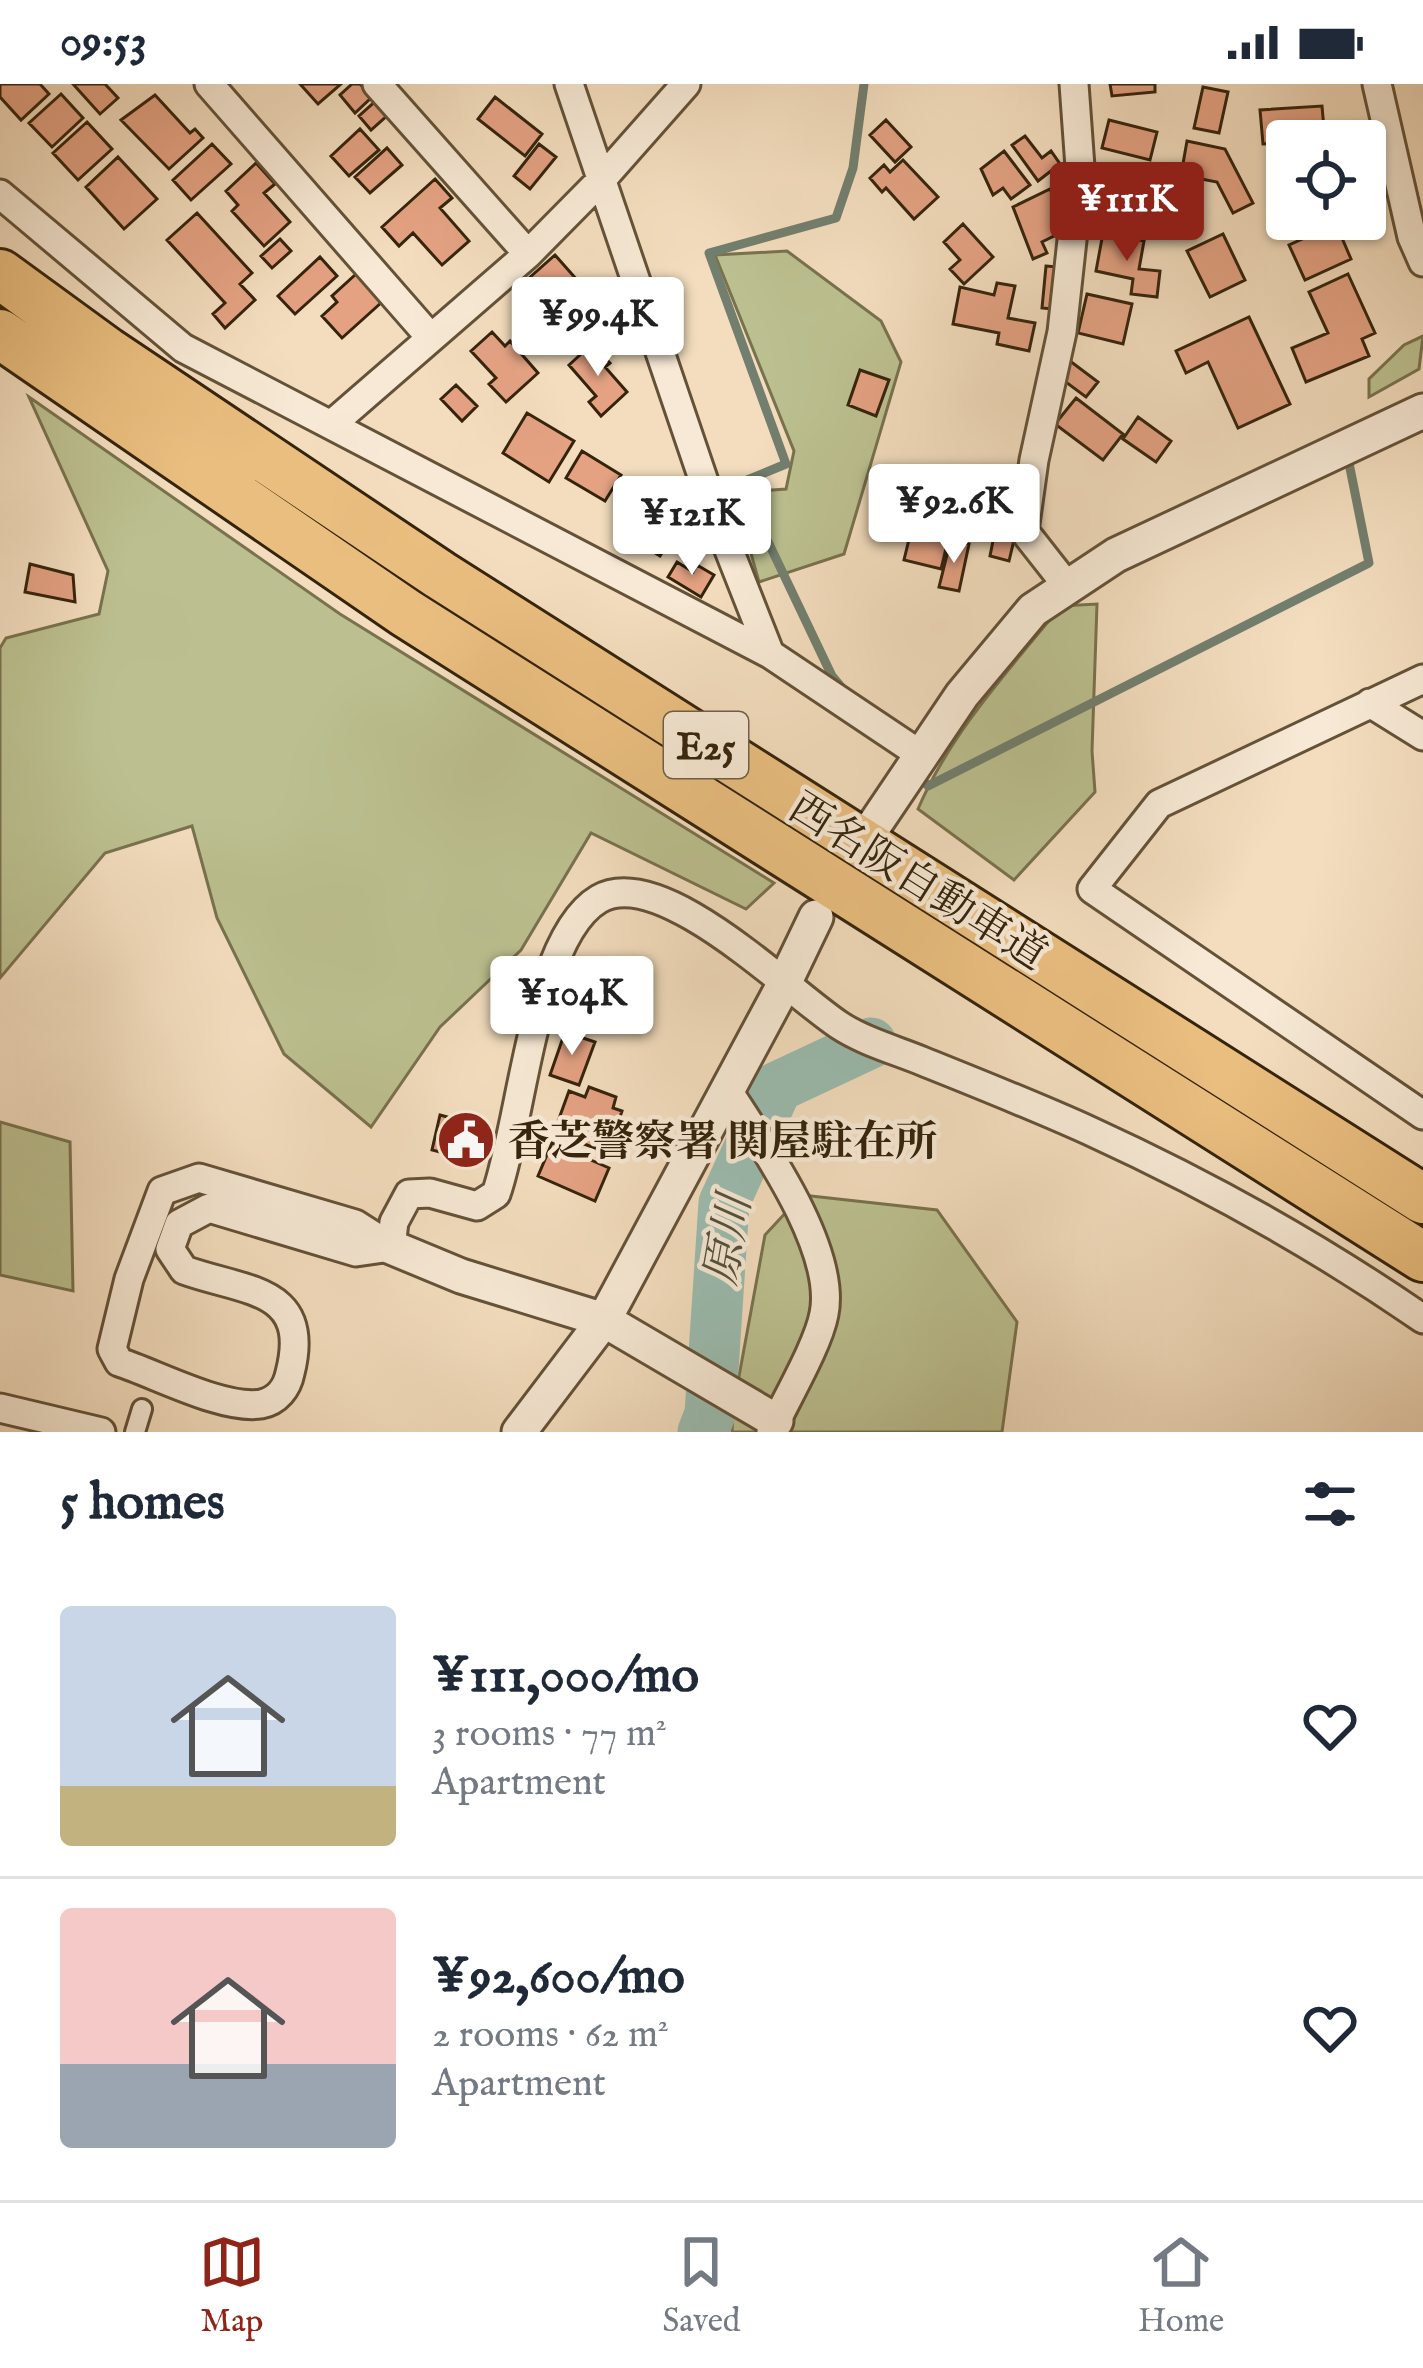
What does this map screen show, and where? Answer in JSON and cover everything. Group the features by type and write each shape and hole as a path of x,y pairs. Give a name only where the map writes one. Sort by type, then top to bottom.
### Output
{"highway":[{"name":"西名阪自動車道","path":"0,274 107,352 440,575 1423,1199"},
{"name":"西名阪自動車道","path":"0,334 425,625 1423,1258"}],"street":[{"path":"208,84 431,338"},
{"path":"377,84 528,254"},
{"path":"569,84 716,517 770,654"},
{"path":"331,425 528,254 686,84"},
{"path":"1068,587 1024,531 1062,332 1078,191 1074,84"},
{"path":"1377,84 1419,244"},
{"path":"0,194 183,348 770,654 921,755"},
{"path":"871,830 962,694 1033,610 1116,555 1423,411"},
{"path":"1419,1105 1092,889 1159,804 1423,679"},
{"path":"1370,703 1423,736"},
{"path":"392,1247 394,1222 409,1194 430,1193 477,1206 496,1194 549,974 564,936 601,897 627,890 669,903 842,1027 1092,1132 1270,1223 1355,1272 1423,1319"},
{"path":"519,1432 604,1320 817,916"},
{"path":"392,1247 356,1252 209,1208 179,1224 170,1250 184,1270 269,1294 294,1322 296,1348 286,1388 266,1404 236,1405 118,1362 112,1348 129,1279 162,1190 199,1178 355,1224 392,1247 461,1276 604,1320 773,1426 824,1316 826,1274 802,1218 727,1089"},
{"path":"0,1408 101,1432"},
{"path":"135,1432 142,1408"}],"green space":[{"path":"787,251 881,321 901,362 844,554 759,582 734,493 786,489 794,451 715,255"},
{"path":"1423,336 1419,369 1369,397 1369,379 1404,345"},
{"path":"29,397 340,614 774,883 746,909 591,833 521,950 440,1027 371,1127 284,1054 217,918 192,826 105,853 0,978 0,648 6,638 99,614 108,571"},
{"path":"1097,604 1095,792 1014,880 918,809 964,728 1061,606"},
{"path":"0,1122 70,1142 73,1291 0,1275"},
{"path":"802,1195 937,1210 1017,1322 1002,1432 732,1432 765,1235"}],"building":[{"path":"0,84 40,84 49,94 21,120 0,97"},
{"path":"73,84 105,84 118,98 100,114"},
{"path":"300,84 341,84 318,104"},
{"path":"352,84 360,84 372,97 355,113 340,95"},
{"path":"1110,84 1155,84 1155,92 1112,96"},
{"path":"1203,87 1228,92 1219,133 1194,128"},
{"path":"61,94 83,118 52,147 29,123"},
{"path":"155,95 190,133 195,129 203,138 169,169 121,120"},
{"path":"495,97 542,134 525,156 478,119"},
{"path":"378,99 390,113 371,130 359,116"},
{"path":"1322,106 1323,120 1266,120 1263,144 1260,110"},
{"path":"886,120 911,147 895,162 870,135"},
{"path":"1109,120 1157,132 1150,160 1102,148"},
{"path":"87,122 112,149 78,180 53,153"},
{"path":"360,129 379,150 349,176 331,156"},
{"path":"1025,136 1042,158 1051,151 1060,164 1038,181 1012,145"},
{"path":"1187,141 1225,149 1253,203 1233,213 1217,182 1181,175"},
{"path":"212,144 231,164 191,200 173,180"},
{"path":"539,144 556,157 530,189 514,176"},
{"path":"387,148 402,165 370,193 355,177"},
{"path":"1004,151 1030,185 1011,199 1003,188 993,195 981,169"},
{"path":"118,157 157,199 124,229 86,187"},
{"path":"903,160 938,197 914,219 870,178 884,165 890,172"},
{"path":"256,163 275,184 264,193 290,222 264,246 232,211 238,205 226,191"},
{"path":"435,179 452,198 440,208 469,241 442,265 413,233 399,246 382,227"},
{"path":"1050,189 1060,210 1054,213 1061,226 1056,228 1058,234 1042,242 1047,253 1033,259 1013,207"},
{"path":"1097,204 1162,216 1158,238 1093,225"},
{"path":"197,213 252,273 240,284 255,300 225,328 213,314 225,303 167,240"},
{"path":"963,224 993,257 964,284 950,269 960,260 944,242"},
{"path":"1103,233 1144,241 1139,269 1160,271 1157,297 1131,294 1133,279 1096,271"},
{"path":"1223,234 1245,280 1210,297 1187,251"},
{"path":"280,239 291,251 272,268 261,256"},
{"path":"1300,240 1343,240 1351,259 1305,280 1289,245"},
{"path":"555,255 600,306 574,330 528,279"},
{"path":"320,257 337,276 295,314 278,296"},
{"path":"1046,266 1058,267 1053,309 1042,308"},
{"path":"356,274 382,302 342,338 322,316 337,302 332,296"},
{"path":"1348,274 1375,333 1362,339 1369,356 1306,382 1292,348 1328,333 1309,292"},
{"path":"997,283 1015,286 1008,318 1035,323 1029,351 997,344 999,333 953,324 960,287 994,295"},
{"path":"1087,294 1132,304 1123,344 1078,333"},
{"path":"616,308 636,330 624,341 604,319"},
{"path":"1249,317 1290,404 1238,428 1208,362 1186,373 1176,351"},
{"path":"492,332 505,346 510,341 538,373 506,402 489,384 496,378 471,351"},
{"path":"592,344 627,392 601,416 589,402 596,396 569,365"},
{"path":"1070,361 1098,382 1086,397 1059,377"},
{"path":"860,370 889,380 876,416 848,405"},
{"path":"456,385 477,406 462,421 441,399"},
{"path":"1076,398 1123,434 1103,460 1055,424"},
{"path":"527,413 574,441 549,482 503,453"},
{"path":"1138,417 1171,441 1156,462 1123,439"},
{"path":"582,451 621,475 605,501 566,478"},
{"path":"651,498 684,518 660,556 619,531 633,507 642,513"},
{"path":"912,527 949,536 941,569 904,560"},
{"path":"994,536 1014,540 1009,561 990,556"},
{"path":"951,539 969,544 959,591 939,587"},
{"path":"677,562 693,572 697,565 714,575 701,597 668,577"},
{"path":"30,564 73,575 75,602 25,592"},
{"path":"565,1032 595,1042 579,1085 550,1075"},
{"path":"589,1087 616,1097 613,1108 622,1111 619,1120 635,1126 624,1158 581,1143 584,1134 557,1124 569,1091 585,1097"},
{"path":"440,1115 459,1120 451,1155 432,1150"},
{"name":"香芝警察署 関屋駐在所","path":"462,1119 474,1122 470,1139 479,1141 474,1162 454,1157"},
{"path":"552,1143 609,1168 595,1201 538,1176"}],"waterway":[{"path":"842,688 832,676 740,483 786,464 709,253 836,218 853,168 864,84"},
{"path":"916,773 928,786 1369,563 1347,453"},
{"name":"原川","path":"703,1432 710,1414 724,1203 777,1087 871,1043"}],"place":[{"name":"香芝警察署 関屋駐在所","path":"466,1140"}]}
